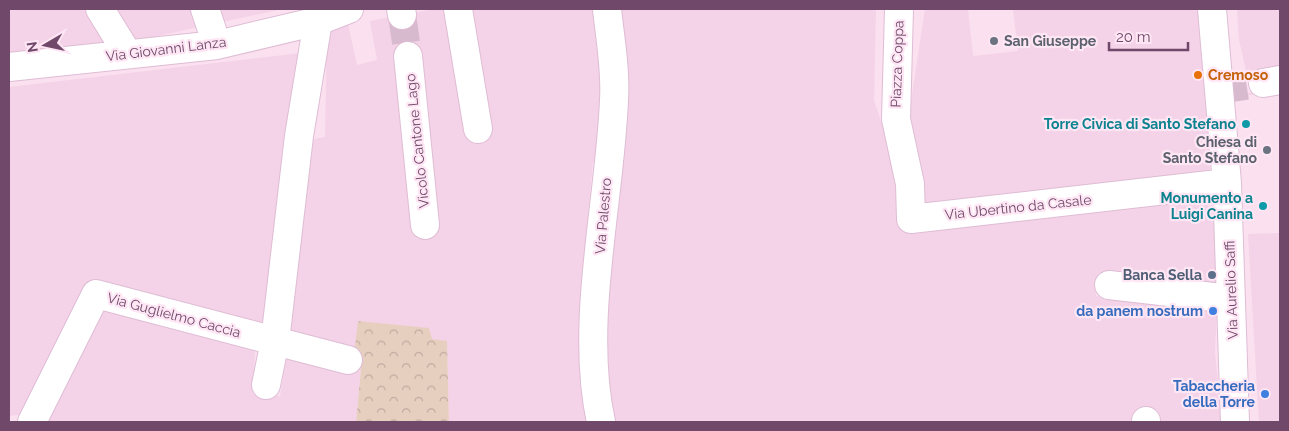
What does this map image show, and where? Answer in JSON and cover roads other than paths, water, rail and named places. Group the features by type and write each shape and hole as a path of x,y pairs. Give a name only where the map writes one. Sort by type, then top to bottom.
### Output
{"street":[{"path":"100,9 127,53"},
{"path":"204,9 217,45"},
{"name":"Via Giovanni Lanza","path":"9,67 127,53 217,45 318,21 349,9"},
{"path":"458,9 478,129"},
{"name":"Via Palestro","path":"601,422 595,395 594,308 614,98 607,9"},
{"name":"Piazza Coppa","path":"896,119 899,9"},
{"name":"Via Aurelio Saffi","path":"1212,9 1227,184 1235,422"},
{"path":"266,385 275,342 299,136 318,21"},
{"name":"Vicolo Cantone Lago","path":"408,56 425,225"},
{"name":"Via Ubertino da Casale","path":"896,119 910,184 911,219 1227,184"},
{"path":"1108,285 1230,299"},
{"name":"Via Guglielmo Caccia","path":"32,422 96,294 275,342"},
{"path":"275,342 348,360"}],"tunnel":[{"path":"402,15 408,56"},
{"path":"1219,90 1263,83"}],"place":[{"name":"San Giuseppe","path":"994,41"},
{"name":"Cremoso","path":"1198,75"},
{"name":"Torre Civica di Santo Stefano","path":"1246,124"},
{"name":"Chiesa di Santo Stefano","path":"1267,150"},
{"name":"Monumento a Luigi Canina","path":"1263,206"},
{"name":"Banca Sella","path":"1212,275"},
{"name":"da panem nostrum","path":"1213,311"},
{"name":"Tabaccheria della Torre","path":"1265,394"}]}
